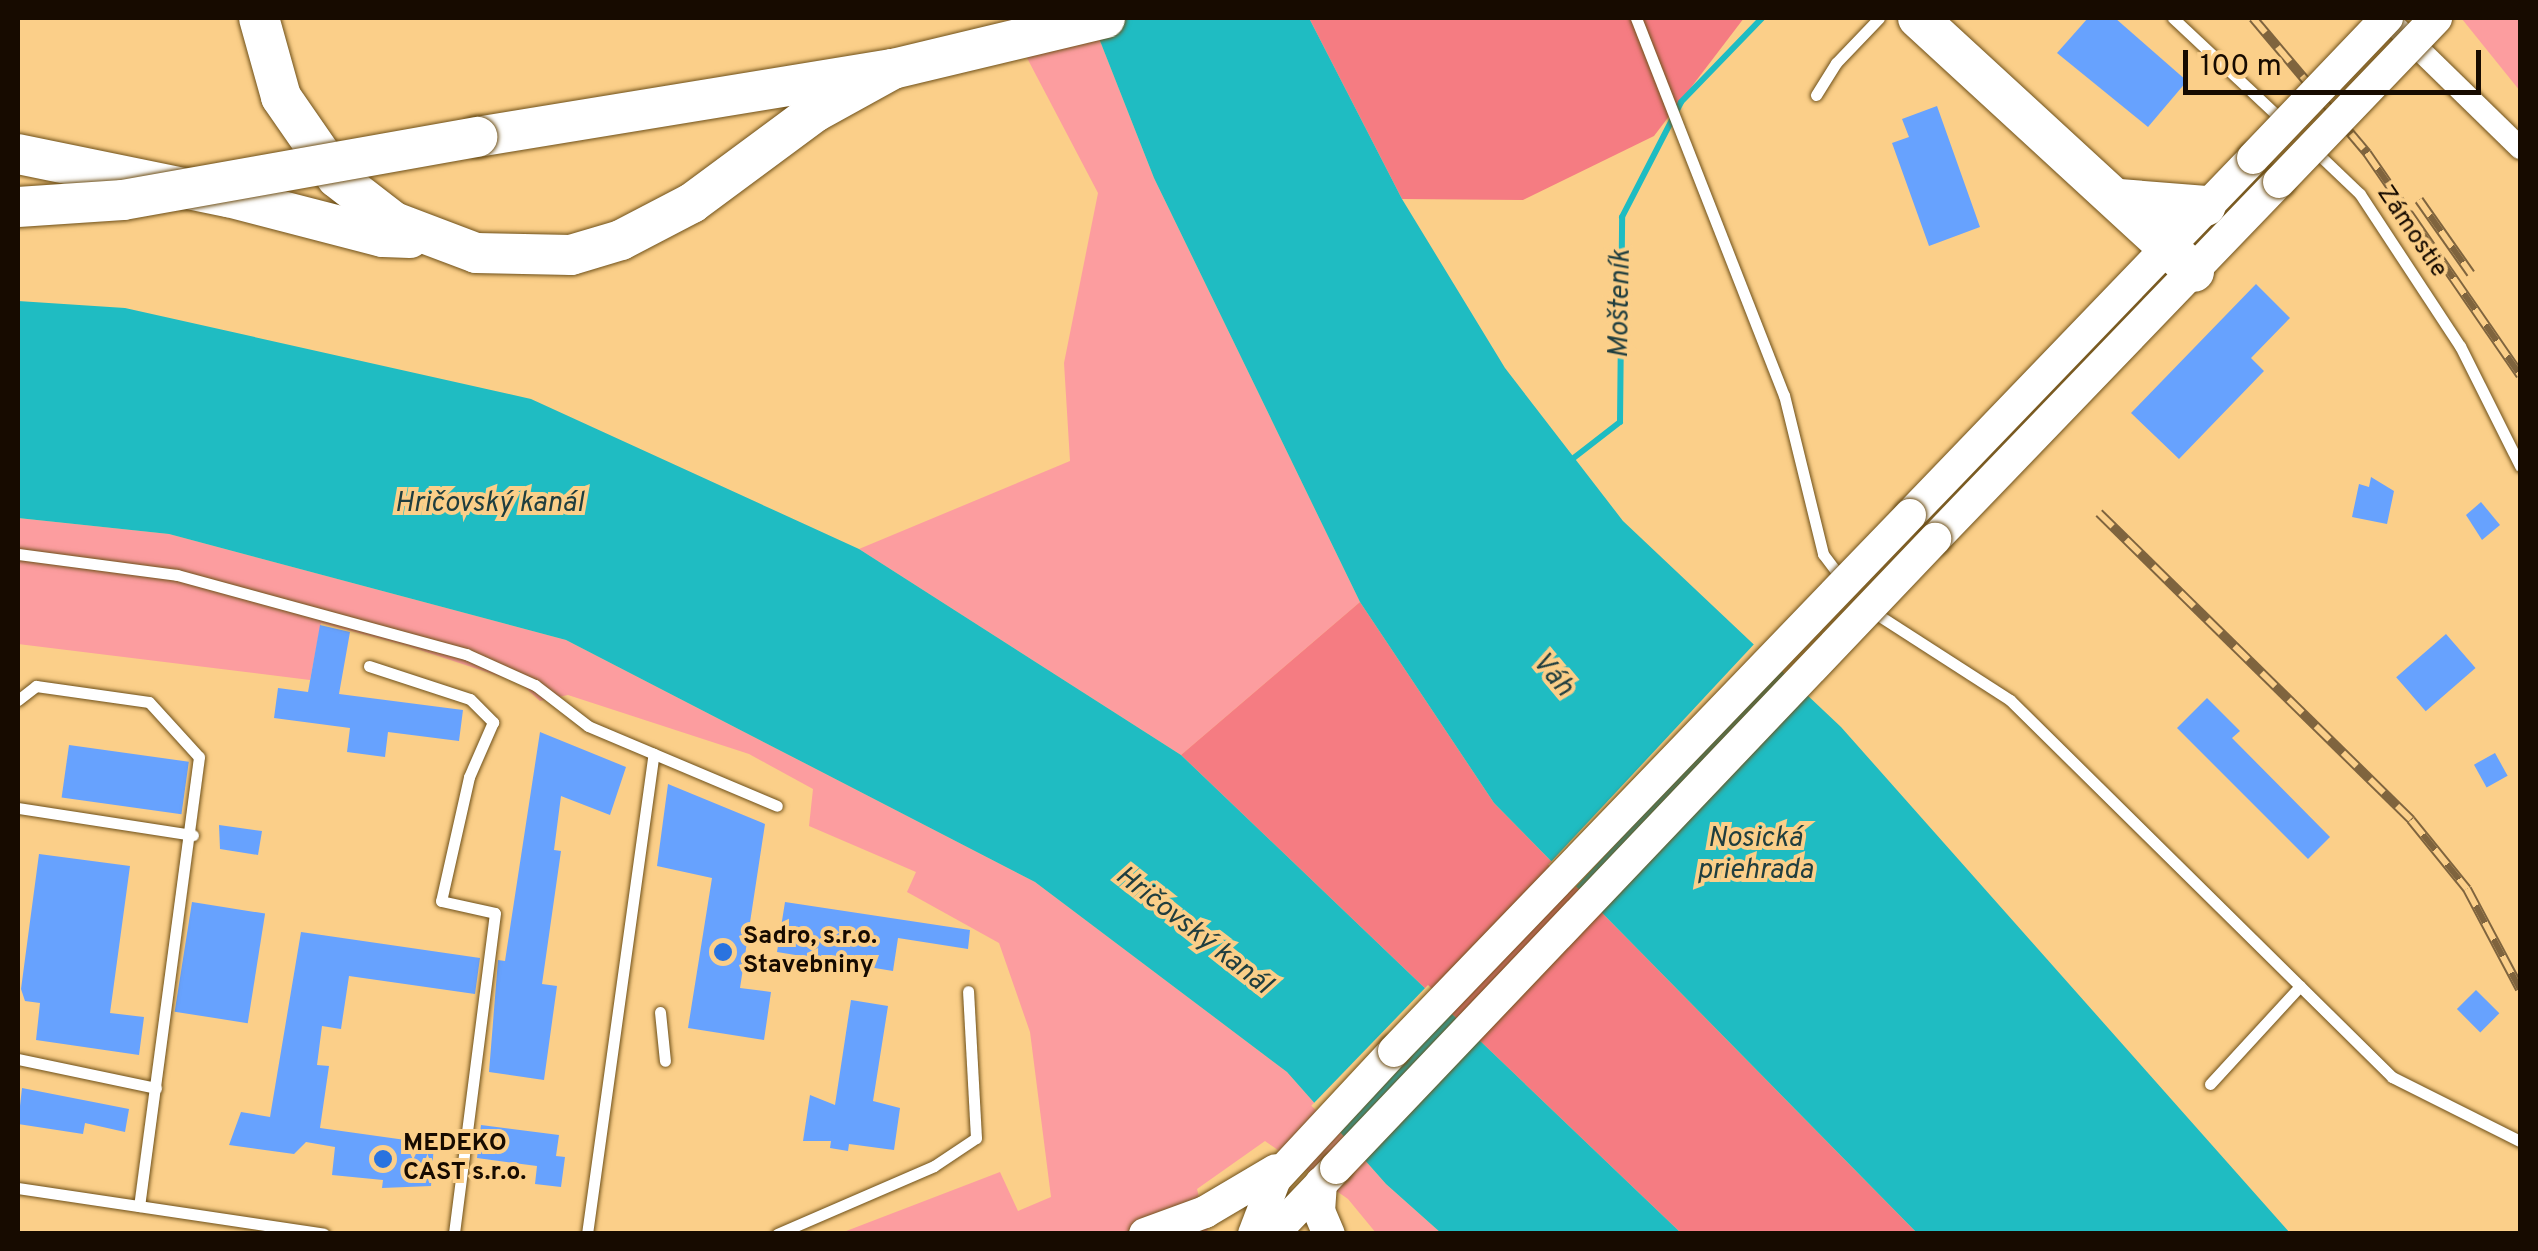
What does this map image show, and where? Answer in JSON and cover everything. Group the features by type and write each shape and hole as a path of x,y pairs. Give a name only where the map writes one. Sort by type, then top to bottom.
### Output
{"highway":[{"path":"259,18 281,97 306,142 366,203 429,238 476,253 524,257 572,255 621,240 692,204 815,112 893,69"},
{"path":"18,206 123,200 893,69 1106,18"},
{"path":"1918,18 2180,259"},
{"path":"18,154 228,197 383,238 429,238"},
{"path":"2119,199 2206,206"}],"main road":[{"path":"1273,1234 1935,539 2180,259 2206,206 2387,18"},
{"path":"1254,1234 1264,1197 1300,1150 1910,515 2180,259 2279,182 2436,18"},
{"path":"1145,1234 1222,1204 1300,1150"},
{"path":"1328,1176 1319,1211 1328,1234"}],"street":[{"path":"2387,18 2520,148"}],"lane":[{"path":"1636,18 1784,395 1822,554 1856,596 2010,700 2392,1077 2520,1141"},
{"path":"1816,95 1836,63 1879,18"},
{"name":"Zámostie","path":"2173,18 2360,194 2460,346 2520,466"},
{"path":"18,554 177,575 466,654 535,685 574,719 777,806"},
{"path":"368,666 470,699 493,722 468,777 441,901 496,912 454,1234"},
{"path":"18,700 36,686 149,702 199,758 193,835 139,1206"},
{"path":"587,1234 654,754"},
{"path":"18,808 193,835"},
{"path":"2210,1084 2300,986"},
{"path":"777,1234 934,1166 976,1138 968,991"},
{"path":"660,1012 665,1061"},
{"path":"18,1059 156,1088"},
{"path":"18,1188 324,1234"},
{"path":"210,1234 216,1218"}],"shaded area":[{"path":"1006,18 1091,18 1154,178 1360,602 1181,755 859,549 1070,461 1064,363 1098,193"},
{"path":"1309,18 1744,18 1654,136 1523,200 1402,199"},
{"path":"2520,18 2520,91 2462,19"},
{"path":"18,518 169,534 566,640 1035,882 1287,1072 1386,1184 1441,1233 1376,1233 1348,1199 1265,1141 1197,1189 1208,1233 841,1233 1000,1172 1018,1211 1051,1197 1030,1032 999,943 907,892 916,872 809,826 813,789 749,754 568,695 540,701 520,683 408,646 321,623 310,680 18,644"},
{"path":"1360,602 1494,803 1917,1233 1681,1233 1181,755"}],"water":[{"name":"Nosická priehrada","path":"1091,18 1309,18 1402,199 1505,368 1623,521 1841,727 2290,1233 1917,1233 1494,803 1360,602 1154,178"},
{"name":"Hričovský kanál","path":"18,301 125,308 531,399 859,549 1181,755 1681,1233 1441,1233 1386,1184 1287,1072 1035,882 566,640 169,534 18,518"}],"pier":[{"path":"1757,641 1783,665 1574,889 1548,865"},
{"path":"1428,985 1453,1009 1336,1130 1311,1106"}],"building":[{"path":"2088,18 2115,18 2187,81 2148,127 2057,53"},
{"path":"1937,106 1980,227 1929,246 1892,143 1909,137 1902,119"},
{"path":"2256,284 2290,318 2251,358 2264,371 2179,459 2131,413"},
{"path":"2371,477 2394,491 2387,524 2352,517 2359,484 2369,487"},
{"path":"2481,502 2500,525 2482,540 2466,515"},
{"path":"320,625 350,632 339,694 463,710 459,741 388,732 385,757 347,752 350,728 274,718 278,688 308,692"},
{"path":"2446,634 2476,668 2426,711 2396,677"},
{"path":"2207,698 2240,731 2232,738 2330,837 2308,859 2177,728"},
{"path":"540,732 626,767 610,815 561,796 554,850 561,851 542,984 557,986 544,1080 489,1072 498,960 505,961"},
{"path":"69,745 189,762 181,814 62,797"},
{"path":"2495,753 2508,776 2487,787 2474,765"},
{"path":"668,784 765,824 740,988 771,992 764,1040 688,1028 712,878 657,866"},
{"path":"219,825 262,831 258,855 220,849"},
{"path":"39,854 130,866 110,1013 144,1017 139,1055 36,1040 40,1003 25,1001 21,989"},
{"path":"192,902 265,914 248,1023 175,1012"},
{"path":"785,902 970,930 968,949 898,938 893,971 777,952"},
{"path":"301,932 480,958 475,994 349,976 341,1029 322,1026 317,1065 329,1066 320,1128 434,1144 431,1186 382,1188 383,1180 332,1175 335,1147 306,1142 294,1154 229,1145 241,1112 270,1117"},
{"path":"2476,990 2499,1013 2480,1032 2457,1009"},
{"path":"851,1000 888,1006 873,1101 900,1108 894,1150 849,1144 848,1151 830,1148 831,1141 803,1141 810,1095 835,1105"},
{"path":"22,1088 129,1109 125,1132 85,1123 83,1134 18,1124"},
{"path":"481,1125 559,1135 556,1156 565,1157 561,1187 535,1184 537,1166 477,1158"}],"waterway":[{"name":"Mošteník","path":"1571,460 1620,422 1622,217 1681,102 1762,18"}],"railway":[{"path":"2253,18 2367,153 2520,375"},
{"path":"2419,200 2471,274"},
{"path":"2099,513 2411,820 2467,889 2520,989"}],"place":[{"name":"Sadro, s.r.o. Stavebniny","path":"723,952"},
{"name":"MEDEKO CAST s.r.o.","path":"383,1159"}],"water label":[{"name":"Váh","path":"1552,675"}]}
